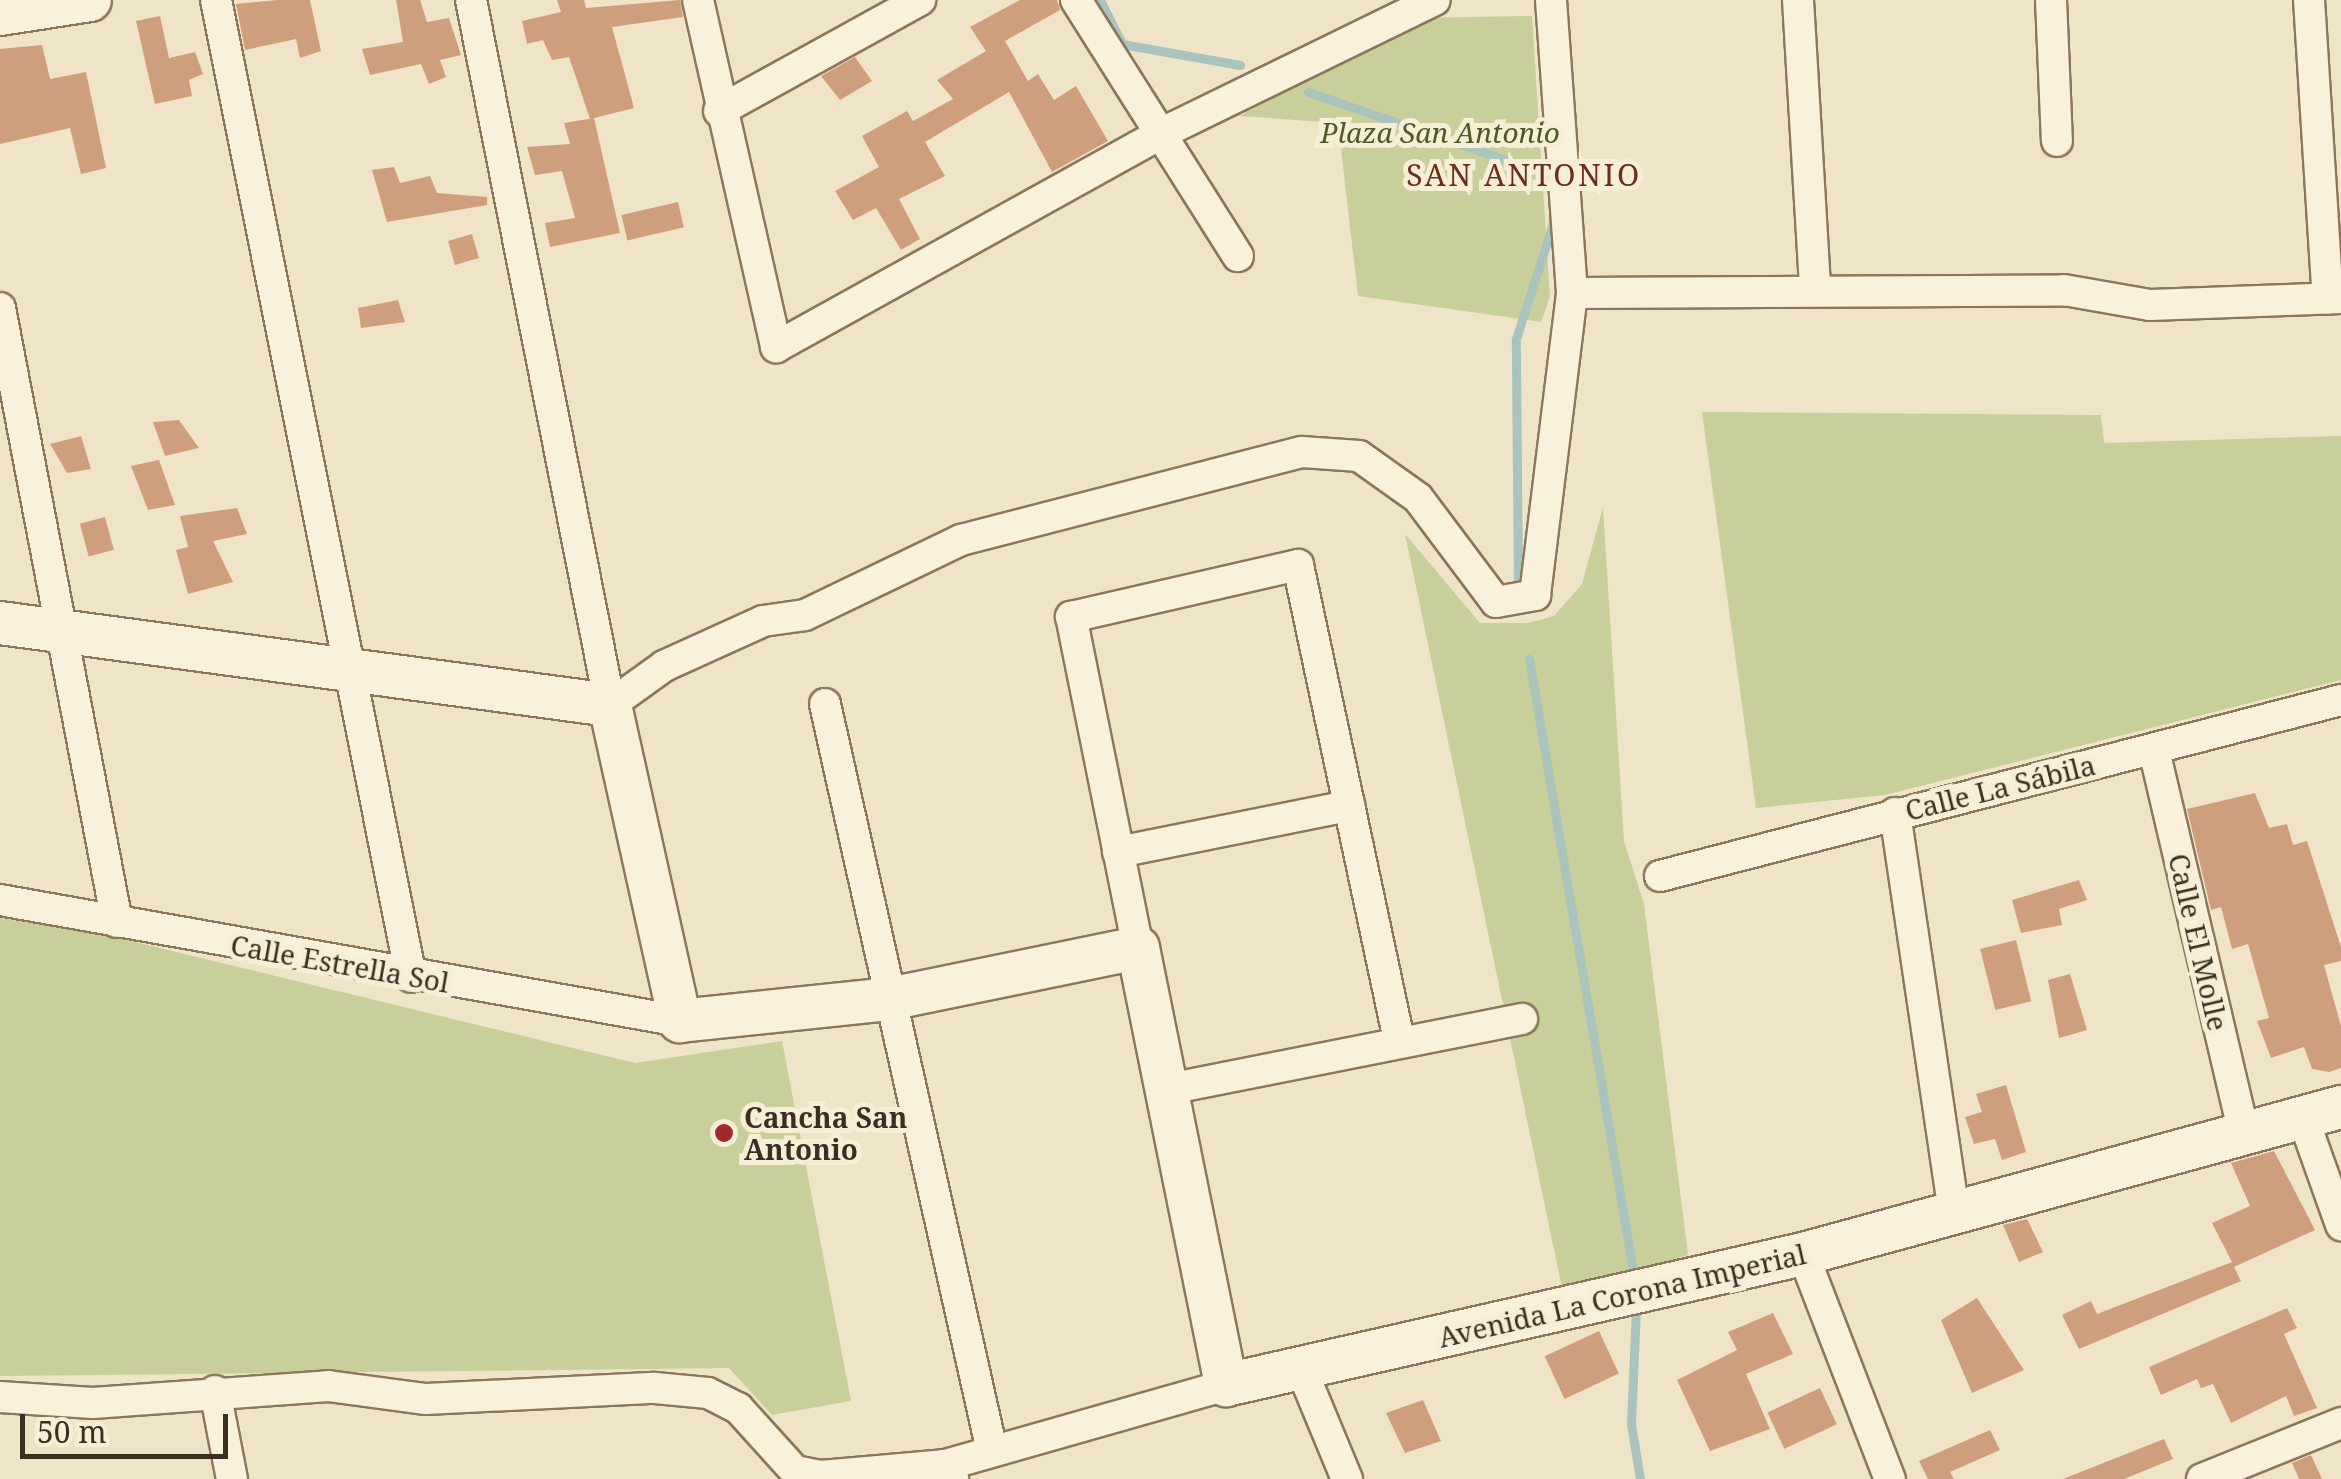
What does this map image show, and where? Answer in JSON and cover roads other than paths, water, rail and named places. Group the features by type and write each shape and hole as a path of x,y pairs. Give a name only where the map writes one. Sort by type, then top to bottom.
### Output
{"street":[{"path":"0,14 90,0"},
{"path":"216,0 346,671 411,977"},
{"path":"471,0 610,705 680,1021 890,999 1138,948"},
{"path":"698,0 718,111 776,346 1156,136 1435,0"},
{"path":"718,111 920,0"},
{"path":"1076,0 1156,136 1238,256"},
{"path":"0,624 610,705 664,666 763,621 805,615 961,540 1302,452 1358,456 1418,498 1496,602 1535,595 1572,293 1551,0"},
{"path":"1798,0 1815,290"},
{"path":"2051,0 2057,140"},
{"path":"1572,293 2064,290 2150,305 2334,298 2309,0"},
{"path":"0,308 117,922"},
{"path":"1226,1385 1071,617 1298,565 1399,1040"},
{"name":"Calle La Sábila","path":"1660,876 2341,700"},
{"path":"825,704 992,1451"},
{"name":"Calle El Molle","path":"2154,750 2244,1134"},
{"path":"1118,852 1349,806"},
{"path":"1895,813 1954,1213"},
{"name":"Calle Estrella Sol","path":"0,900 411,977 680,1021"},
{"path":"1168,1089 1399,1040 1522,1019"},
{"path":"2322,1112 2341,1224"},
{"name":"Avenida La Corona Imperial","path":"902,1479 948,1472 992,1451 1226,1385 1803,1254 2322,1112"},
{"path":"1803,1254 1890,1479"},
{"path":"1301,1368 1347,1479"},
{"path":"0,1397 93,1403 215,1391 328,1386 426,1399 584,1389 708,1393 738,1408 795,1471 821,1476 948,1472"},
{"path":"215,1391 232,1479"},
{"path":"2202,1479 2341,1422"}],"waterway":[{"path":"1100,0 1122,44 1240,65"},
{"path":"1308,92 1556,177"},
{"path":"1518,590 1516,339 1556,214"},
{"path":"1529,659 1634,1276"},
{"path":"1636,1309 1631,1424 1640,1479"}],"place":[{"name":"Cancha San Antonio","path":"724,1133"}],"district":[{"name":"SAN ANTONIO","path":"1524,175"}],"park label":[{"name":"Plaza San Antonio","path":"1440,132"}]}
